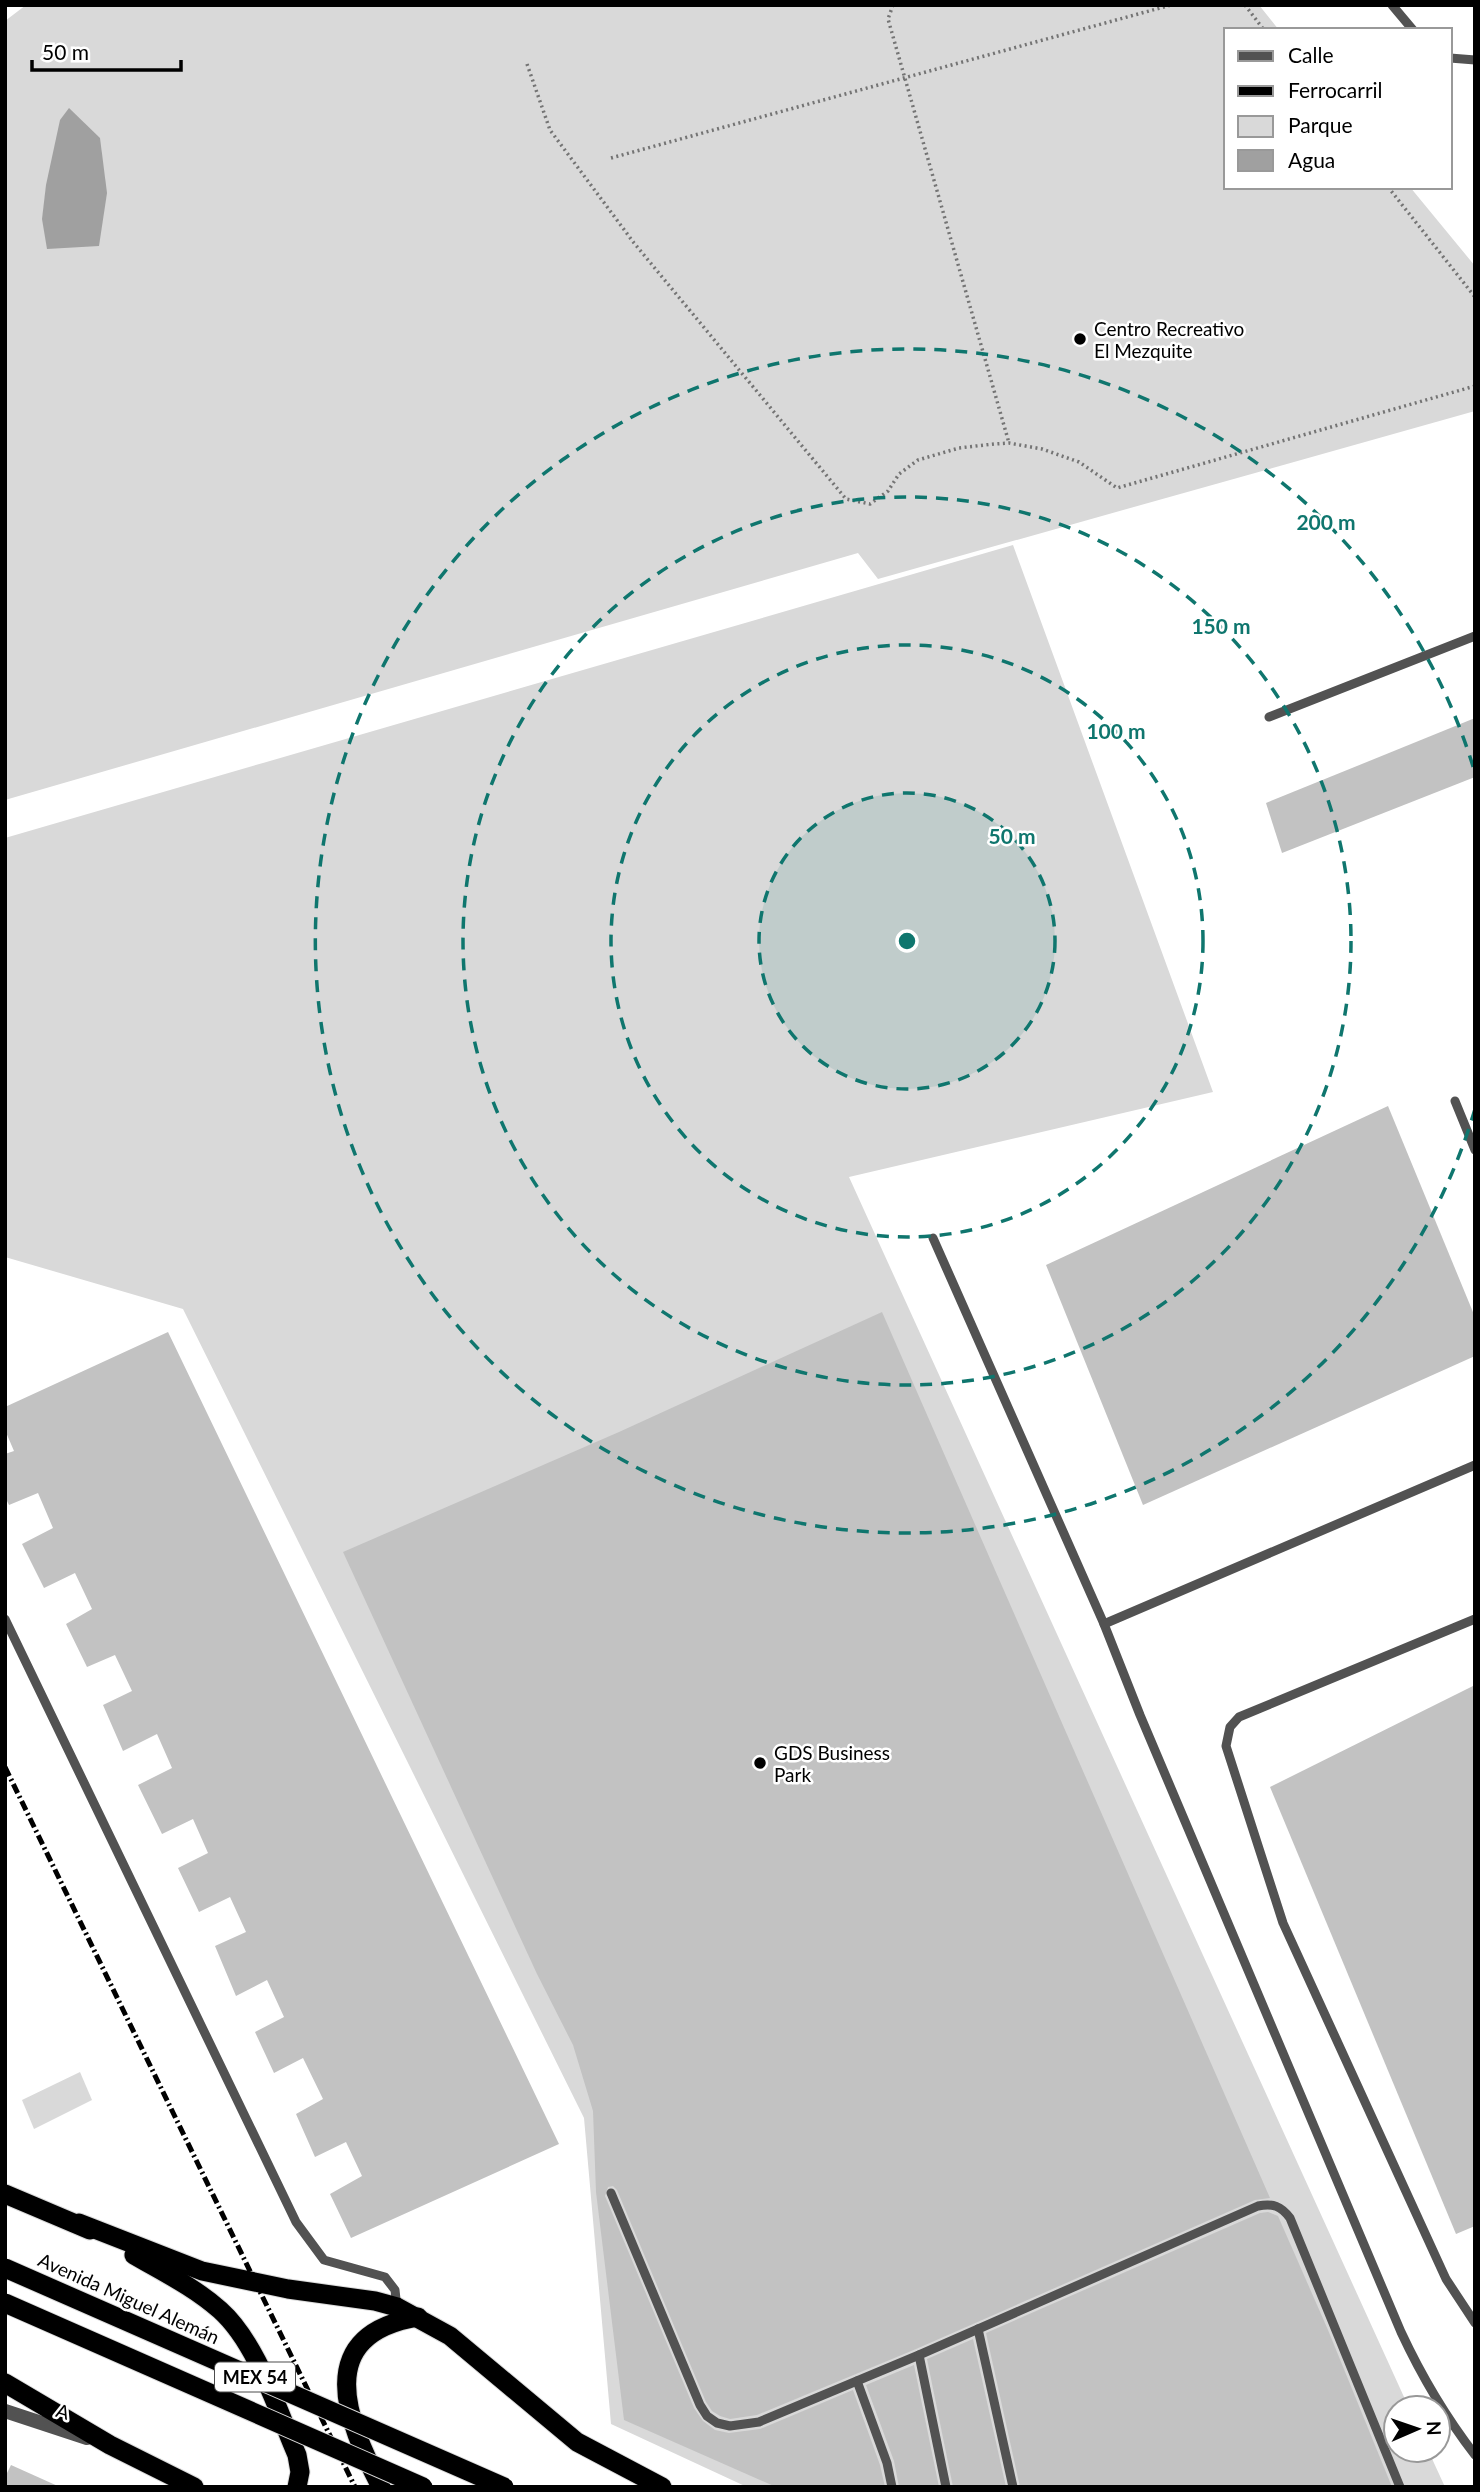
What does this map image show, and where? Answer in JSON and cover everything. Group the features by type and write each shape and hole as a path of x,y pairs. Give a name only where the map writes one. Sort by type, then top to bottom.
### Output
{"highway":[{"path":"5,2194 202,2271 288,2289 375,2301 397,2314 418,2317 461,2345 577,2442 614,2464 663,2487"},
{"path":"79,2223 187,2286 220,2310 239,2331 251,2350 297,2455 300,2472 297,2487"},
{"name":"Avenida Miguel Alemán","path":"5,2268 504,2487"},
{"name":"MEX 54","path":"5,2303 424,2487"},
{"path":"381,2487 352,2424 345,2382 349,2364 359,2346 372,2332 397,2314"},
{"path":"5,2383 110,2445 194,2487"}],"street":[{"name":"A","path":"5,2411 110,2445"}],"lane":[{"path":"1392,5 1411,28"},
{"path":"1452,58 1475,60"},
{"path":"1269,717 1475,636"},
{"path":"1455,1101 1475,1150"},
{"path":"933,1238 1104,1624 1401,2332 1422,2377 1475,2455"},
{"path":"1104,1624 1475,1465"},
{"path":"5,1619 296,2222 324,2259 385,2277 395,2290 397,2314"},
{"path":"1475,1619 1239,1717 1230,1727 1226,1746 1283,1923 1446,2278 1475,2323"},
{"path":"611,2193 700,2405 707,2416 717,2423 730,2426 759,2422 858,2381 1258,2206 1278,2206 1290,2218 1400,2487"},
{"path":"978,2329 1013,2487"},
{"path":"919,2354 946,2487"},
{"path":"858,2381 887,2463 892,2487"}],"path":[{"path":"893,5 888,19 1009,443"},
{"path":"611,158 1171,5"},
{"path":"1245,5 1262,28"},
{"path":"527,64 550,131 634,243 846,499 870,503 888,491 899,474 918,460 959,449 1009,443 1042,449 1079,462 1117,488 1475,386"},
{"path":"1390,189 1475,297"}],"green space":[{"path":"26,5 1259,5 1277,28 1224,28 1224,189 1412,189 1475,266 1475,411 878,579 858,553 5,800 5,21"},
{"path":"1013,545 1213,1092 849,1177 1403,2394 1382,2394 1382,2464 1434,2464 1445,2487 747,2487 611,2424 584,2118 183,1309 5,1257 5,838"},
{"path":"80,2072 92,2100 34,2129 22,2100"}],"water":[{"path":"69,108 100,138 107,193 99,246 47,249 42,219 46,185 60,120"}],"building":[{"path":"1475,718 1475,777 1282,853 1266,803"},
{"path":"1388,1106 1475,1317 1475,1356 1143,1505 1046,1265"},
{"name":"GDS Business Park","path":"882,1312 1270,2198 1255,2200 916,2349 757,2415 730,2419 712,2411 706,2402 617,2190 613,2186 608,2187 605,2196 694,2408 703,2421 715,2430 729,2433 760,2429 853,2390 880,2465 885,2487 776,2487 624,2420 596,2192 593,2111 573,2045 537,1974 343,1552 619,1432"},
{"path":"168,1332 559,2144 351,2238 330,2194 362,2176 346,2142 315,2157 296,2114 323,2099 303,2058 274,2073 255,2032 284,2017 267,1980 236,1996 215,1946 246,1932 230,1897 199,1912 178,1868 208,1853 193,1819 162,1834 138,1785 172,1768 157,1734 123,1751 103,1705 132,1691 115,1655 87,1667 66,1624 92,1609 75,1573 44,1588 22,1544 53,1528 38,1493 9,1505 5,1497 5,1454 14,1451 5,1430 5,1407"},
{"path":"1475,1685 1475,2226 1456,2234 1270,1787"},
{"path":"1268,2212 1278,2216 1392,2487 1020,2487 986,2333 1260,2213"},
{"path":"973,2339 1006,2487 953,2487 927,2359"},
{"path":"914,2365 939,2487 899,2487 894,2461 866,2385"},
{"path":"11,2465 60,2487 5,2487 5,2477"}],"railway":[{"path":"5,1767 355,2487"}],"place":[{"name":"Centro Recreativo El Mezquite","path":"1080,339"},
{"name":"GDS Business Park","path":"760,1763"}]}
